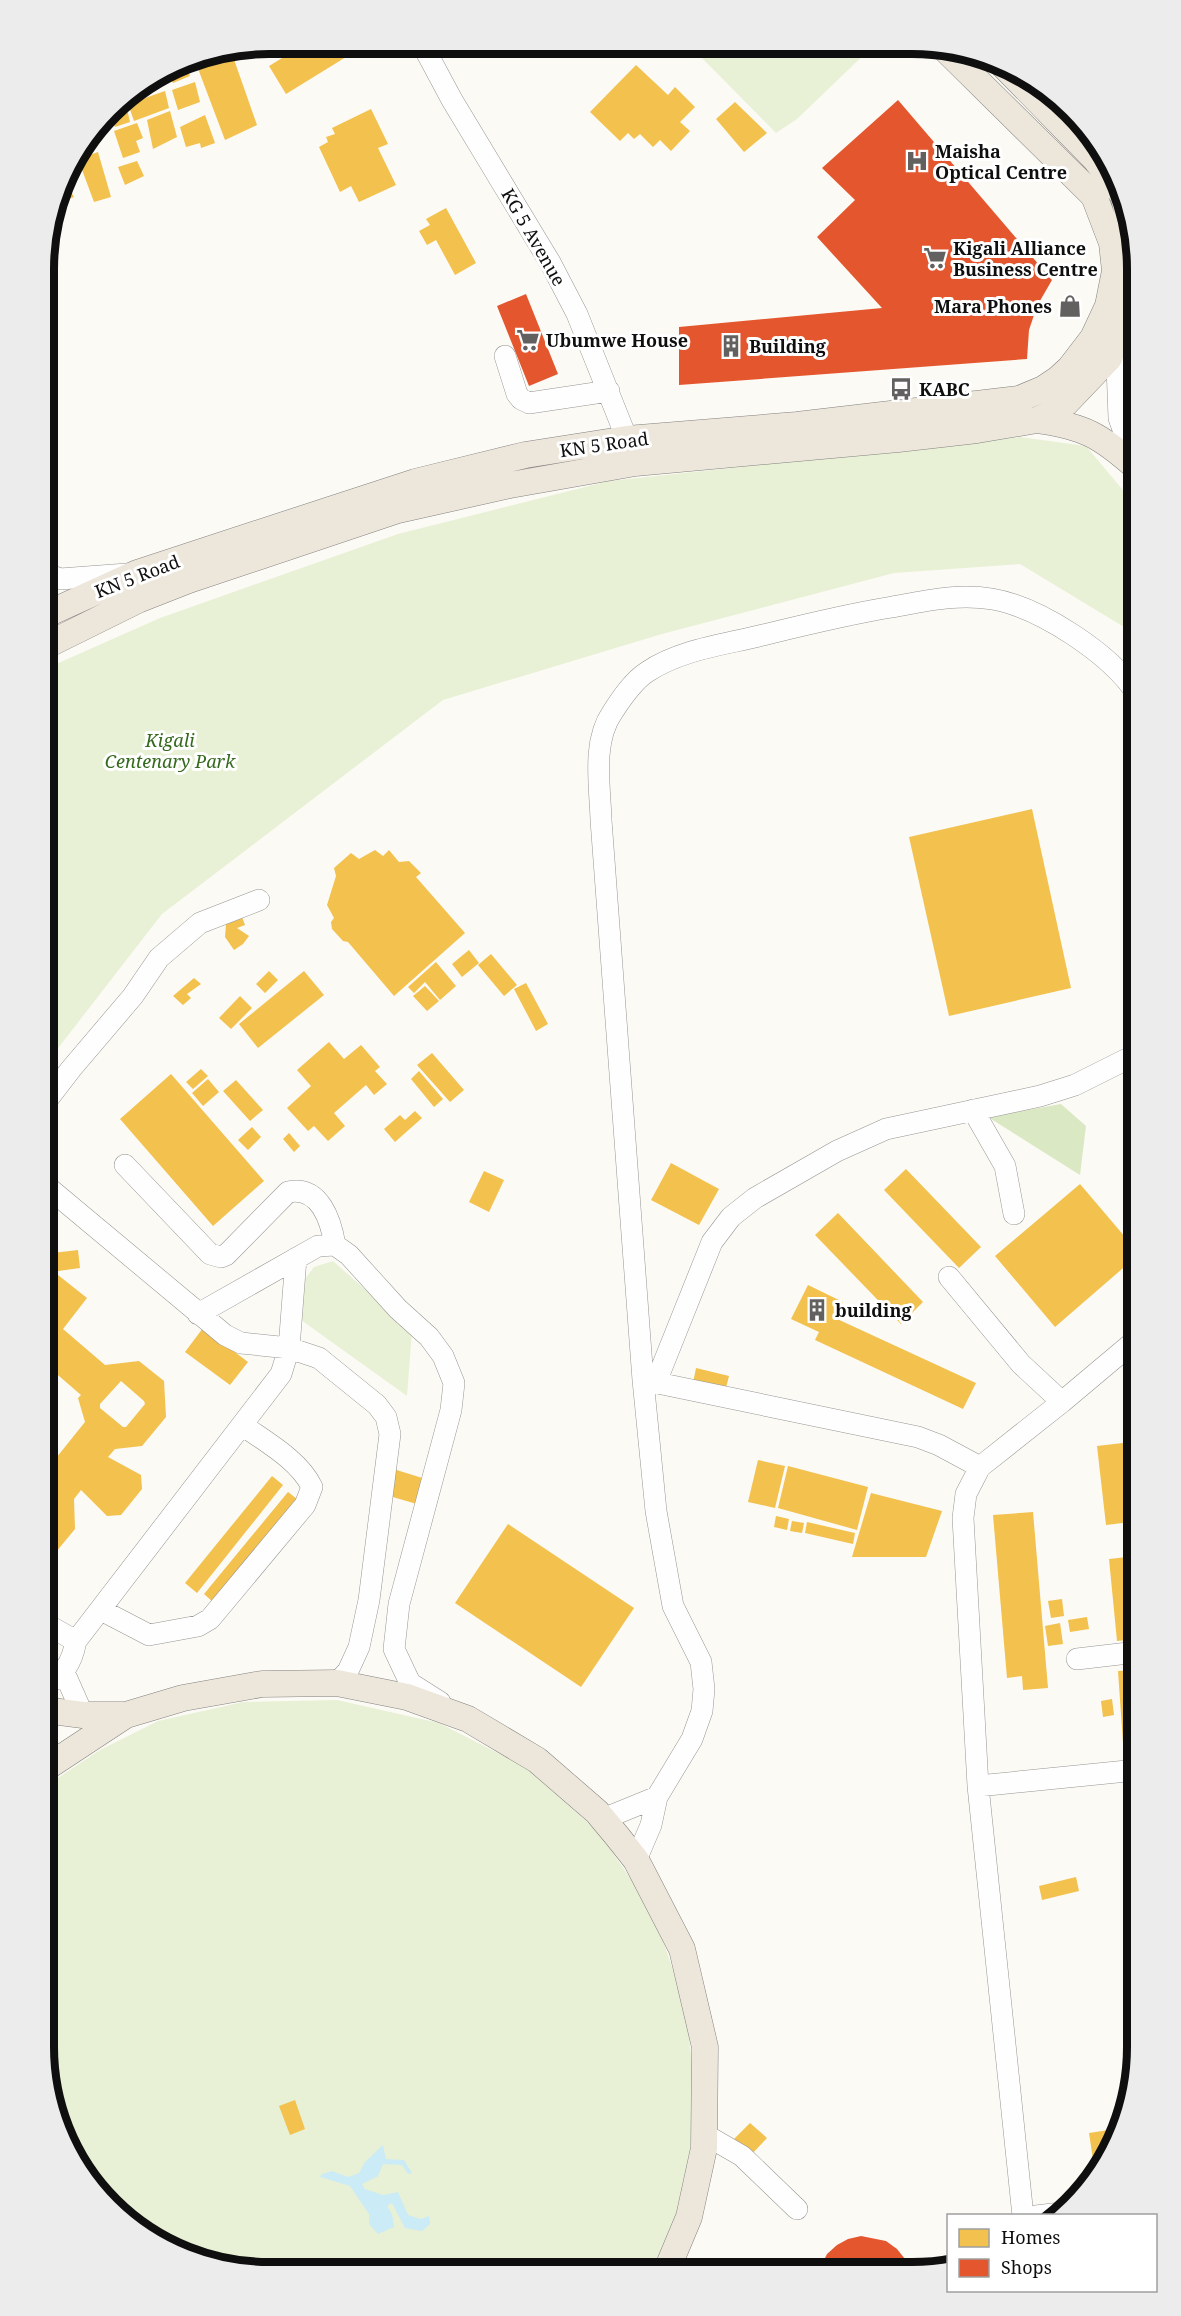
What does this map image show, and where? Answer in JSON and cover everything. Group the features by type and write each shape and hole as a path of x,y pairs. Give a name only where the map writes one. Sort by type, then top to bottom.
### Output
{"main road":[{"name":"KN 5 Road","path":"54,611 137,573 415,482 525,455 627,439 796,425 1019,399 1043,389 1070,368 1088,346 1108,306 1115,271 1112,243 1094,196 954,58"},
{"path":"1021,84 1101,167"},
{"path":"1037,420 1066,402 1109,358 1122,326 1127,306"},
{"name":"KN 5 Road","path":"54,642 138,600 189,580 398,510 510,485 635,463 920,436 1037,420"},
{"path":"1037,420 1077,427 1097,436 1127,461"},
{"path":"54,1711 83,1715 126,1715 183,1698 262,1684 337,1683 407,1697 468,1719 537,1760 597,1812 636,1860 682,1949 705,2047 704,2148 689,2217 670,2262"},
{"path":"54,1762 126,1715"}],"street":[{"name":"KG 5 Avenue","path":"427,54 452,100 551,264 577,314 627,439"},
{"path":"1127,330 1117,366 1119,418 1127,441"},
{"path":"505,356 517,394 529,403 609,390"},
{"path":"54,577 60,579 137,573"},
{"path":"636,1860 651,1824 657,1797 692,1739 702,1711 704,1689 701,1662 673,1606 656,1511 649,1381 601,820 602,734 610,715 646,672 696,650 860,611 955,597 991,599 1015,604 1052,620 1098,655 1127,684"},
{"path":"54,1092 133,996 159,958 200,923 259,900"},
{"path":"649,1381 712,1242 731,1217 755,1198 816,1162 885,1129 1040,1096 1075,1085 1127,1059"},
{"path":"973,1110 1005,1166 1014,1214"},
{"path":"125,1165 210,1254 221,1257 226,1255 288,1192 298,1190 307,1192 326,1211 331,1222 335,1245"},
{"path":"54,1202 225,1335 242,1343 289,1348 319,1358 376,1405 386,1417 390,1434 365,1619 359,1647 348,1671 337,1683"},
{"path":"198,1314 318,1246 335,1245 349,1255 398,1309 429,1337 443,1356 454,1383 451,1410 399,1604 394,1649 410,1683 468,1719"},
{"path":"54,1680 64,1672 72,1659 76,1641 281,1374 289,1348 296,1258"},
{"path":"949,1277 1021,1364 1062,1402"},
{"path":"1023,2214 978,1786 963,1518 966,1494 980,1467 1127,1347"},
{"path":"649,1381 918,1437 939,1445 980,1467"},
{"path":"101,1610 149,1635 198,1626 210,1619 305,1505 312,1487 307,1476 280,1452 242,1425"},
{"path":"54,1629 76,1641"},
{"path":"1077,1659 1127,1653"},
{"path":"64,1672 83,1715"},
{"path":"978,1786 1127,1771"},
{"path":"597,1812 603,1819 657,1797"},
{"path":"704,2134 742,2156 797,2209"}],"green space":[{"path":"698,54 865,54 797,119 776,133"},
{"name":"Kigali Centenary Park","path":"1020,437 1086,446 1127,495 1127,629 1020,564 894,573 662,634 443,700 162,914 54,1053 54,665 160,618 398,534 609,481"},
{"path":"1061,1104 1086,1126 1080,1175 988,1117"},
{"path":"333,1261 412,1331 407,1396 301,1320 305,1279 314,1267"},
{"path":"337,1700 439,1723 527,1768 599,1833 654,1913 686,2010 693,2073 691,2145 669,2249 661,2262 255,2262 227,2258 186,2246 149,2226 127,2209 98,2178 70,2130 61,2103 54,2061 54,1780 100,1750 158,1721 243,1702"}],"water":[{"path":"383,2145 386,2159 404,2160 412,2173 408,2174 402,2165 383,2164 378,2176 362,2184 365,2189 383,2195 398,2192 408,2215 421,2219 429,2216 430,2224 422,2231 405,2228 392,2203 387,2206 392,2214 394,2227 378,2234 369,2224 369,2214 350,2186 320,2177 332,2171 348,2177 359,2173 365,2162"}],"building: Homes":[{"path":"289,54 351,54 286,94 269,66"},
{"path":"233,57 257,125 225,140 197,66"},
{"path":"636,65 668,95 675,87 695,107 680,122 690,131 671,151 660,140 653,147 640,134 634,139 628,133 620,141 590,112"},
{"path":"187,70 190,76 173,83 170,78"},
{"path":"195,82 200,102 178,110 172,90"},
{"path":"165,91 169,108 134,121 129,106"},
{"path":"735,102 767,133 744,152 716,119"},
{"path":"127,107 130,122 115,127 113,121"},
{"path":"371,109 388,144 378,148 396,185 359,202 351,186 340,192 319,147 328,142 326,137 335,134 332,128"},
{"path":"170,111 177,137 153,149 147,120"},
{"path":"205,115 215,143 201,148 200,143 186,147 180,127"},
{"path":"137,123 143,138 136,141 140,152 123,158 114,131"},
{"path":"98,152 111,197 94,202 80,166 86,156"},
{"path":"137,161 144,176 125,185 118,167"},
{"path":"69,188 74,197 65,201"},
{"path":"446,208 476,263 455,275 436,240 427,245 419,231 430,225 426,219"},
{"path":"1032,809 1071,988 949,1016 909,837"},
{"path":"375,850 383,856 389,850 399,862 409,861 421,873 416,877 465,933 394,996 348,942 343,941 332,929 331,922 334,918 327,905 336,876 334,868 351,853 359,859"},
{"path":"242,917 245,925 237,928 249,936 234,950 225,937 226,924"},
{"path":"469,950 479,963 462,977 452,964"},
{"path":"491,954 517,985 504,996 478,965"},
{"path":"436,962 456,986 440,1000 425,982 414,993 408,987"},
{"path":"269,971 278,980 265,993 256,984"},
{"path":"304,971 324,995 258,1048 239,1024"},
{"path":"194,978 201,984 187,994 191,998 183,1005 173,996"},
{"path":"526,983 548,1024 536,1031 514,989"},
{"path":"425,986 439,1001 427,1011 413,996"},
{"path":"240,996 252,1008 231,1029 219,1018"},
{"path":"329,1042 344,1059 361,1045 380,1067 375,1071 387,1084 374,1095 366,1085 334,1113 345,1126 328,1141 314,1126 308,1131 287,1108 311,1086 297,1070"},
{"path":"432,1053 464,1090 450,1102 417,1065"},
{"path":"201,1069 208,1076 193,1089 186,1082"},
{"path":"419,1071 443,1099 434,1107 411,1079"},
{"path":"171,1074 264,1181 213,1226 120,1119"},
{"path":"208,1079 219,1092 203,1106 192,1093"},
{"path":"236,1080 263,1110 250,1121 223,1091"},
{"path":"415,1111 422,1118 395,1142 384,1129 400,1115 405,1120"},
{"path":"252,1127 261,1137 248,1150 238,1140"},
{"path":"289,1133 300,1146 294,1152 283,1139"},
{"path":"671,1163 719,1189 699,1225 651,1200"},
{"path":"906,1169 981,1247 959,1268 884,1190"},
{"path":"484,1171 504,1180 489,1212 469,1202"},
{"path":"1080,1184 1127,1239 1127,1265 1055,1327 995,1256"},
{"path":"838,1213 923,1302 901,1324 815,1235"},
{"path":"78,1250 80,1268 54,1272 54,1253"},
{"path":"54,1275 58,1275 87,1298 63,1329 105,1365 139,1361 164,1381 166,1417 142,1446 115,1449 108,1457 141,1475 142,1489 121,1515 107,1516 81,1490 74,1499 75,1529 54,1554 54,1461 85,1422 78,1398 81,1395 54,1372 54,1304 56,1302 54,1300","holes":["121,1381 145,1404 126,1427 100,1408 100,1404"]},
{"path":"808,1285 843,1302 835,1318 976,1383 963,1409 815,1340 819,1332 791,1319"},
{"path":"203,1328 248,1362 230,1385 185,1352"},
{"path":"696,1368 729,1376 723,1400 691,1393"},
{"path":"1123,1443 1127,1482 1127,1522 1106,1525 1097,1446"},
{"path":"758,1460 785,1466 775,1508 748,1502"},
{"path":"788,1466 868,1487 857,1530 778,1508"},
{"path":"387,1467 435,1482 427,1507 379,1493"},
{"path":"272,1476 283,1485 197,1593 185,1583"},
{"path":"288,1492 297,1499 213,1602 204,1594"},
{"path":"871,1493 942,1511 926,1557 852,1557"},
{"path":"1033,1512 1048,1688 1023,1690 1022,1676 1007,1678 993,1515"},
{"path":"776,1516 789,1519 787,1530 774,1527"},
{"path":"792,1521 804,1523 802,1533 790,1531"},
{"path":"807,1522 855,1533 853,1544 805,1533"},
{"path":"508,1524 634,1608 581,1687 455,1603"},
{"path":"1127,1557 1127,1640 1117,1641 1109,1559"},
{"path":"1062,1599 1064,1616 1051,1618 1048,1601"},
{"path":"1087,1617 1089,1629 1070,1632 1068,1620"},
{"path":"1060,1623 1063,1644 1048,1646 1045,1626"},
{"path":"1118,1671 1127,1671 1127,1743 1123,1743"},
{"path":"1112,1699 1114,1715 1103,1717 1101,1701"},
{"path":"1076,1877 1079,1891 1042,1900 1039,1886"},
{"path":"295,2100 305,2129 290,2135 279,2106"},
{"path":"750,2123 767,2138 750,2156 733,2140"},
{"path":"1111,2130 1094,2163 1089,2133"}],"building: Shops":[{"name":"Kigali Alliance Business Centre","path":"898,100 1052,280 1037,306 1029,330 1027,359 679,385 679,327 882,308 817,237 855,200 822,168"},
{"name":"Ubumwe House","path":"526,294 558,374 529,386 497,306"},
{"path":"861,2236 886,2241 897,2249 906,2262 823,2262 827,2254 848,2239"}],"place":[{"name":"Maisha Optical Centre","path":"917,161"},
{"name":"Kigali Alliance Business Centre","path":"935,258"},
{"name":"Mara Phones","path":"1070,306"},
{"name":"Ubumwe House","path":"528,340"},
{"name":"Building","path":"731,346"},
{"name":"KABC","path":"901,389"},
{"name":"building","path":"817,1310"}]}
